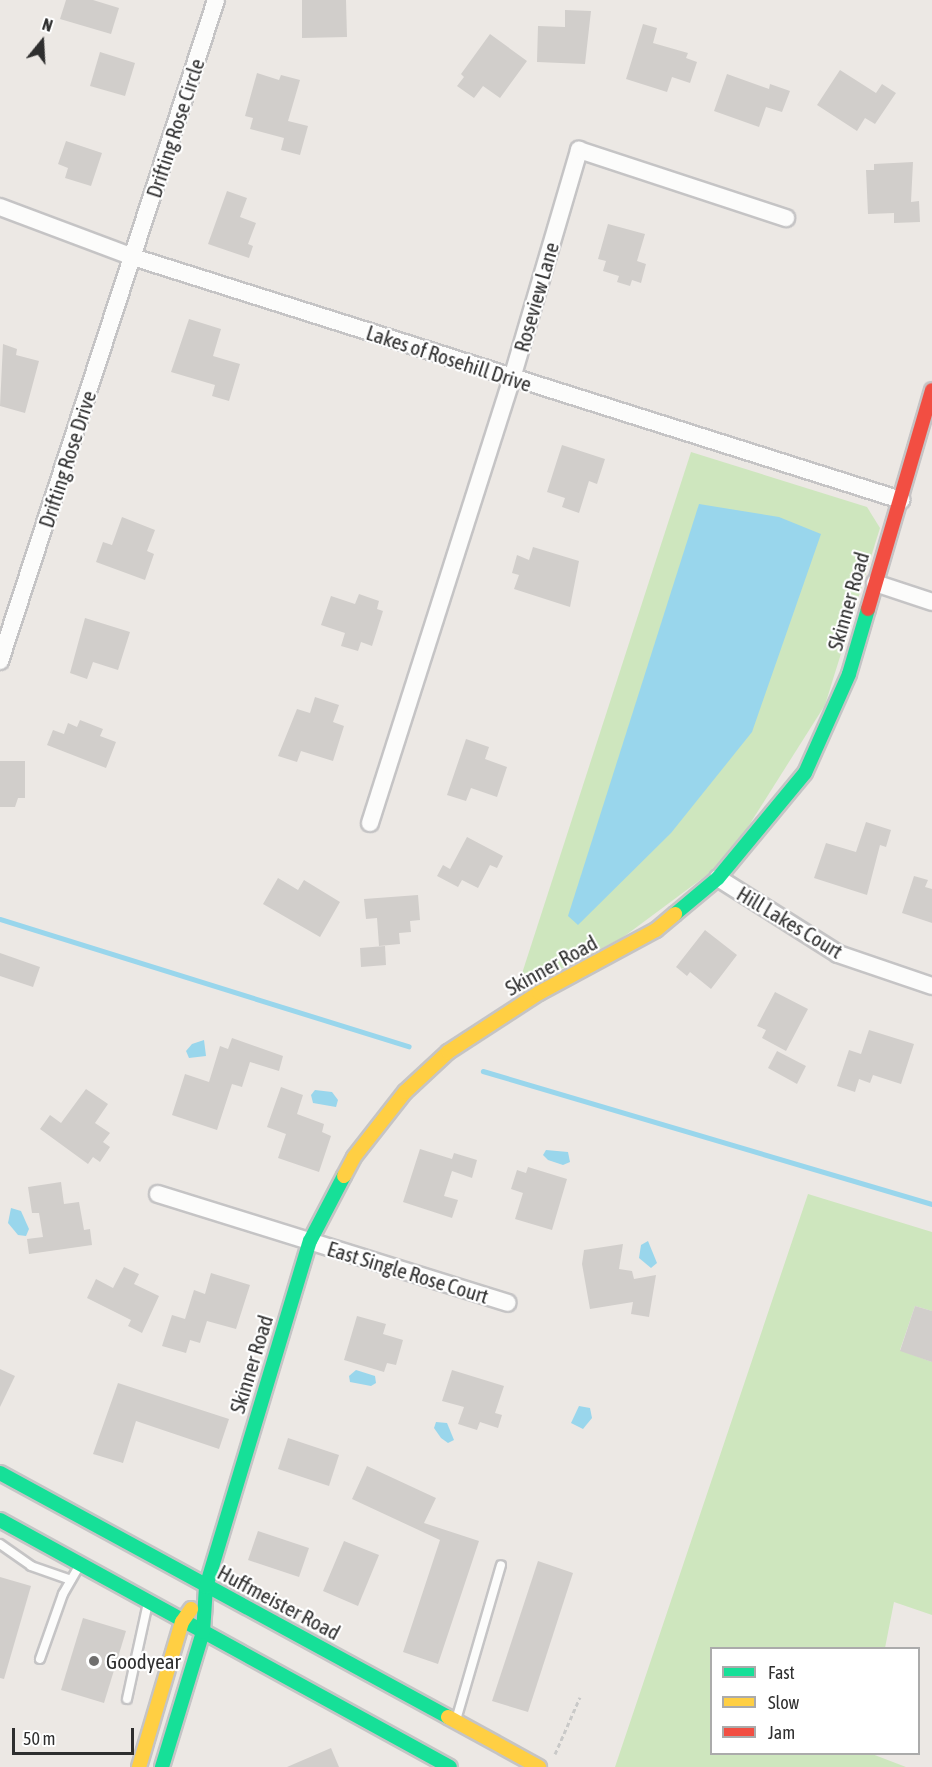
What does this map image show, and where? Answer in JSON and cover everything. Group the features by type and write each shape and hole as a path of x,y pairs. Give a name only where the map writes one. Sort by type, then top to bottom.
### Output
{"street":[{"name":"Drifting Rose Circle","path":"133,257 216,0"},
{"name":"Roseview Lane","path":"370,823 512,378 579,150 786,218"},
{"name":"Lakes of Rosehill Drive","path":"0,207 133,257 901,500"},
{"name":"Drifting Rose Drive","path":"0,661 133,257"},
{"name":"Skinner Road","path":"162,1767 202,1632 206,1587 310,1241 354,1156 405,1092 448,1052 539,993 656,930 718,878 805,773 849,674 932,390"},
{"path":"875,583 932,602"},
{"name":"Hill Lakes Court","path":"718,878 838,954 932,987"},
{"name":"East Single Rose Court","path":"158,1194 507,1303"},
{"name":"Huffmeister Road","path":"0,1473 539,1767"},
{"path":"0,1520 182,1622 450,1767"},
{"name":"Skinner Road","path":"139,1767 182,1622 206,1587"}],"lane":[{"path":"0,1544 31,1566 71,1580"},
{"path":"40,1659 71,1580 80,1565"},
{"path":"456,1722 501,1565"},
{"path":"127,1699 148,1603"}],"path":[{"path":"554,1757 580,1697"}],"green space":[{"path":"691,452 867,507 880,528 825,705 727,860 622,938 516,992"},
{"path":"808,1194 932,1232 932,1311 915,1306 900,1350 932,1362 932,1615 894,1602 885,1647 710,1647 710,1755 875,1755 906,1767 615,1767"}],"water":[{"path":"699,504 779,517 821,534 752,732 671,833 578,925 568,916"},
{"path":"204,1040 206,1056 189,1058 186,1051 192,1044"},
{"path":"315,1090 332,1092 338,1100 336,1107 313,1103 311,1095"},
{"path":"546,1150 568,1152 570,1162 563,1165 548,1160 543,1155"},
{"path":"11,1208 21,1211 29,1229 26,1236 18,1235 8,1223"},
{"path":"648,1241 657,1263 651,1268 639,1258 641,1245"},
{"path":"356,1370 375,1376 376,1383 371,1386 350,1382 349,1376"},
{"path":"579,1406 590,1408 592,1418 583,1429 571,1423"},
{"path":"436,1422 447,1423 454,1440 448,1443 441,1438 434,1428"}],"building":[{"path":"66,0 93,0 119,8 111,34 60,19"},
{"path":"302,0 346,0 347,37 302,38"},
{"path":"565,10 591,11 585,64 537,62 538,26 565,27"},
{"path":"643,24 657,28 653,43 688,53 686,58 697,62 690,83 672,77 667,92 626,79"},
{"path":"490,34 527,61 500,98 483,86 474,98 457,86 464,77 461,74"},
{"path":"100,52 135,63 125,96 90,86"},
{"path":"840,70 876,93 882,84 896,93 875,124 865,118 857,131 817,105"},
{"path":"257,73 279,80 281,75 300,80 288,121 308,126 300,155 281,150 284,138 250,129 253,118 245,116"},
{"path":"727,74 769,89 770,84 790,91 782,112 766,107 759,127 714,111"},
{"path":"66,141 102,153 91,186 65,178 68,168 58,164"},
{"path":"913,162 911,202 919,201 920,222 894,223 894,213 868,214 866,170 874,170 874,164"},
{"path":"227,191 247,198 240,217 256,223 248,244 253,246 249,258 208,244"},
{"path":"608,224 645,234 637,261 646,264 641,283 632,280 630,286 617,282 619,276 603,271 606,261 598,259"},
{"path":"189,319 221,329 213,356 240,364 229,401 212,396 215,385 171,372"},
{"path":"3,344 17,349 16,355 39,361 25,413 0,406"},
{"path":"562,445 605,459 597,484 589,481 579,513 562,507 565,498 547,492"},
{"path":"122,517 155,530 147,551 154,554 145,580 96,562 103,542 112,545"},
{"path":"533,547 579,561 570,607 514,589 519,575 512,573 517,555 529,560"},
{"path":"359,594 379,601 377,609 383,611 372,646 361,642 358,651 341,646 345,633 321,625 331,596 355,604"},
{"path":"85,618 130,632 118,670 93,662 87,679 70,673"},
{"path":"315,697 339,705 333,722 344,726 333,761 301,751 297,762 278,756 297,709 310,713"},
{"path":"80,720 103,729 100,736 116,742 106,768 47,745 53,730 64,734 68,723 77,727"},
{"path":"466,739 489,747 485,759 507,767 497,797 471,788 466,801 447,795"},
{"path":"0,761 25,761 25,798 18,798 15,807 0,807"},
{"path":"866,822 891,830 886,847 880,845 867,895 814,878 826,843 856,852"},
{"path":"467,837 503,856 497,868 490,865 478,888 462,880 458,887 437,876 443,865 450,869"},
{"path":"914,876 928,880 925,887 932,889 932,923 902,913"},
{"path":"278,878 298,890 304,880 340,902 320,937 263,904"},
{"path":"418,895 420,920 410,921 411,932 399,933 400,944 379,946 377,918 366,919 364,899"},
{"path":"705,930 737,955 711,989 690,972 687,976 676,967"},
{"path":"385,946 386,965 361,967 360,948"},
{"path":"0,953 40,967 33,987 0,976"},
{"path":"775,992 808,1009 786,1051 762,1038 766,1030 757,1026"},
{"path":"869,1030 914,1044 901,1084 873,1075 870,1083 859,1079 855,1092 837,1086 849,1050 861,1054"},
{"path":"232,1038 283,1056 279,1071 250,1062 242,1087 232,1084 217,1130 172,1115 185,1074 209,1082 220,1046 228,1049"},
{"path":"777,1051 806,1066 797,1084 768,1068"},
{"path":"281,1087 303,1095 297,1114 324,1124 322,1132 331,1136 319,1172 278,1158 286,1134 267,1127"},
{"path":"86,1089 108,1104 95,1123 110,1133 103,1142 110,1147 100,1162 93,1157 88,1164 40,1129 50,1115 61,1123"},
{"path":"420,1149 452,1159 454,1153 477,1160 472,1178 452,1171 444,1196 458,1200 452,1218 403,1202"},
{"path":"528,1167 567,1179 552,1230 515,1219 523,1193 511,1189 517,1170 526,1173"},
{"path":"61,1182 64,1204 79,1202 84,1230 90,1229 92,1245 29,1254 27,1239 43,1237 39,1213 32,1213 28,1187"},
{"path":"623,1244 619,1269 632,1271 634,1279 656,1275 649,1317 631,1314 633,1302 590,1309 582,1264 584,1250"},
{"path":"124,1267 139,1274 134,1284 159,1296 142,1333 128,1326 131,1320 87,1298 96,1279 113,1288"},
{"path":"211,1273 250,1285 236,1329 207,1321 200,1343 190,1340 186,1353 162,1346 172,1315 185,1319 194,1290 205,1294"},
{"path":"915,1306 932,1311 932,1362 900,1351"},
{"path":"357,1316 386,1324 383,1334 403,1340 396,1365 387,1363 384,1372 344,1360"},
{"path":"0,1369 15,1376 0,1407"},
{"path":"452,1370 504,1386 495,1413 502,1415 498,1428 480,1422 477,1430 458,1424 464,1407 442,1401"},
{"path":"118,1383 229,1419 219,1449 136,1421 123,1463 93,1454"},
{"path":"288,1438 339,1455 329,1486 278,1469"},
{"path":"367,1466 436,1498 424,1523 479,1541 438,1664 403,1652 440,1540 352,1499"},
{"path":"258,1531 309,1548 299,1577 248,1560"},
{"path":"344,1541 379,1555 358,1606 323,1591"},
{"path":"538,1561 573,1573 528,1712 492,1701"},
{"path":"0,1577 31,1586 4,1679 0,1678"},
{"name":"Goodyear","path":"83,1618 126,1631 104,1703 61,1690"},
{"path":"331,1748 339,1767 287,1767"}],"waterway":[{"path":"0,919 409,1046"},
{"path":"483,1071 932,1204"}],"traffic: fast":[{"path":"675,914 718,878 805,773 849,674 868,609"},
{"path":"162,1767 203,1632 206,1587 310,1241 344,1176"},
{"path":"0,1473 448,1717"},
{"path":"0,1520 450,1767"}],"traffic: slow":[{"path":"344,1176 354,1157 405,1092 448,1052 539,993 656,930 675,914"},
{"path":"139,1767 182,1622 191,1609"},
{"path":"448,1717 539,1767"}],"traffic: jam":[{"path":"868,609 932,390"}],"place":[{"name":"Goodyear","path":"94,1661"}]}
